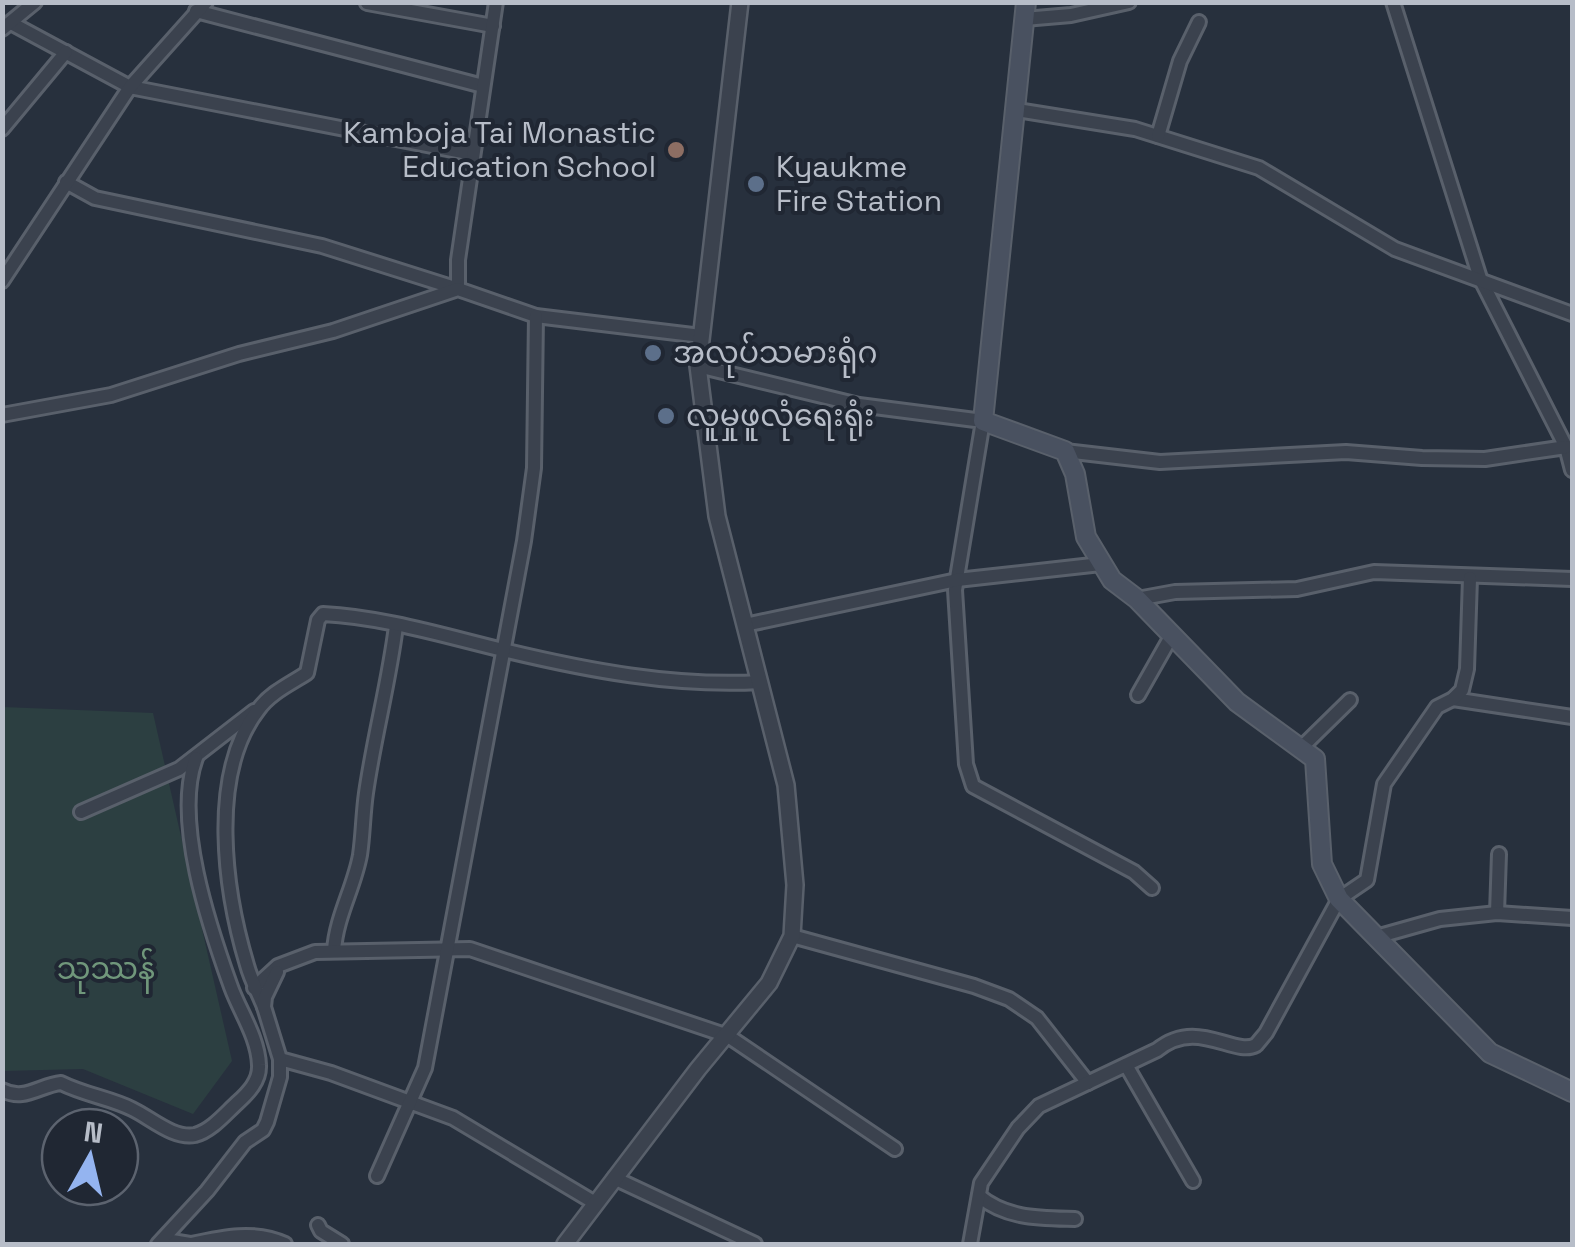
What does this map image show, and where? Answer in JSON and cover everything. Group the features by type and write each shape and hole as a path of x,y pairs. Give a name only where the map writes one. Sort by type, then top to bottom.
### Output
{"main road":[{"path":"1025,11 983,421 1066,451 1075,474 1086,538 1112,580 1137,600 1237,702 1315,759 1322,864 1338,899 1490,1053 1572,1092"}],"street":[{"path":"35,2 7,26 130,87 473,154"},
{"path":"458,290 458,260 496,2"},
{"path":"564,1244 769,983 792,936 795,885 786,784 717,516 698,366 740,2"},
{"path":"1025,11 1071,15 1129,2"},
{"path":"1393,2 1480,278 1566,448 1572,470"},
{"path":"368,3 493,26"},
{"path":"2,281 130,87 201,7 483,86"},
{"path":"1158,136 1180,62 1199,22"},
{"path":"2,129 66,52"},
{"path":"1016,110 1135,129 1259,168 1396,249 1572,314"},
{"path":"66,182 94,198 322,246 536,316 701,336"},
{"path":"2,415 111,395 239,354 333,331 458,290"},
{"path":"377,1176 425,1068 504,650 534,468 536,316"},
{"path":"698,366 859,405 983,421 957,580 966,764 974,786 1134,872 1152,888"},
{"path":"1066,451 1160,462 1346,452 1485,459 1566,448"},
{"path":"745,625 957,580 1101,564"},
{"path":"1137,600 1174,592 1297,590 1374,572 1572,579"},
{"path":"970,1244 981,1182 1018,1128 1039,1106 1157,1050 1172,1037 1199,1036 1246,1047 1256,1044 1266,1032 1338,899 1366,880 1384,784 1436,707 1462,690 1467,669 1470,578"},
{"path":"80,812 179,769 281,688 307,673 318,620 323,614 396,626 584,668 704,683 760,682"},
{"path":"334,951 338,920 360,855 366,792 396,626"},
{"path":"1138,695 1172,635"},
{"path":"1453,699 1572,717"},
{"path":"1300,748 1350,700"},
{"path":"165,1243 245,1142 263,1130 280,1077 280,1059 254,988 237,922 226,853 231,776 240,745 259,708"},
{"path":"2,1090 21,1095 62,1083 94,1098 123,1105 186,1135 204,1131 254,1084 258,1075 256,1052 232,990 199,881 188,808 196,758"},
{"path":"1497,913 1499,854"},
{"path":"1376,936 1440,919 1497,913 1572,918"},
{"path":"792,936 1009,999 1037,1018 1088,1083"},
{"path":"254,988 282,965 315,952 470,949 728,1036 895,1149"},
{"path":"264,1007 270,984 282,965"},
{"path":"280,1059 331,1072 453,1118 595,1202"},
{"path":"1126,1065 1192,1181"},
{"path":"614,1178 755,1244"},
{"path":"978,1196 1006,1212 1030,1218 1074,1220"},
{"path":"318,1225 342,1244"},
{"path":"165,1243 268,1236 285,1244"}],"green space":[{"name":"သုဿန်","path":"3,707 153,713 232,1061 193,1114 83,1069 3,1071"}],"place":[{"name":"Kamboja Tai Monastic Education School","path":"676,150"},
{"name":"Kyaukme Fire Station","path":"756,184"},
{"name":"အလုပ်သမားရုံဂ","path":"653,353"},
{"name":"လူမှုဖူလုံရေးရုံး","path":"666,416"}]}
